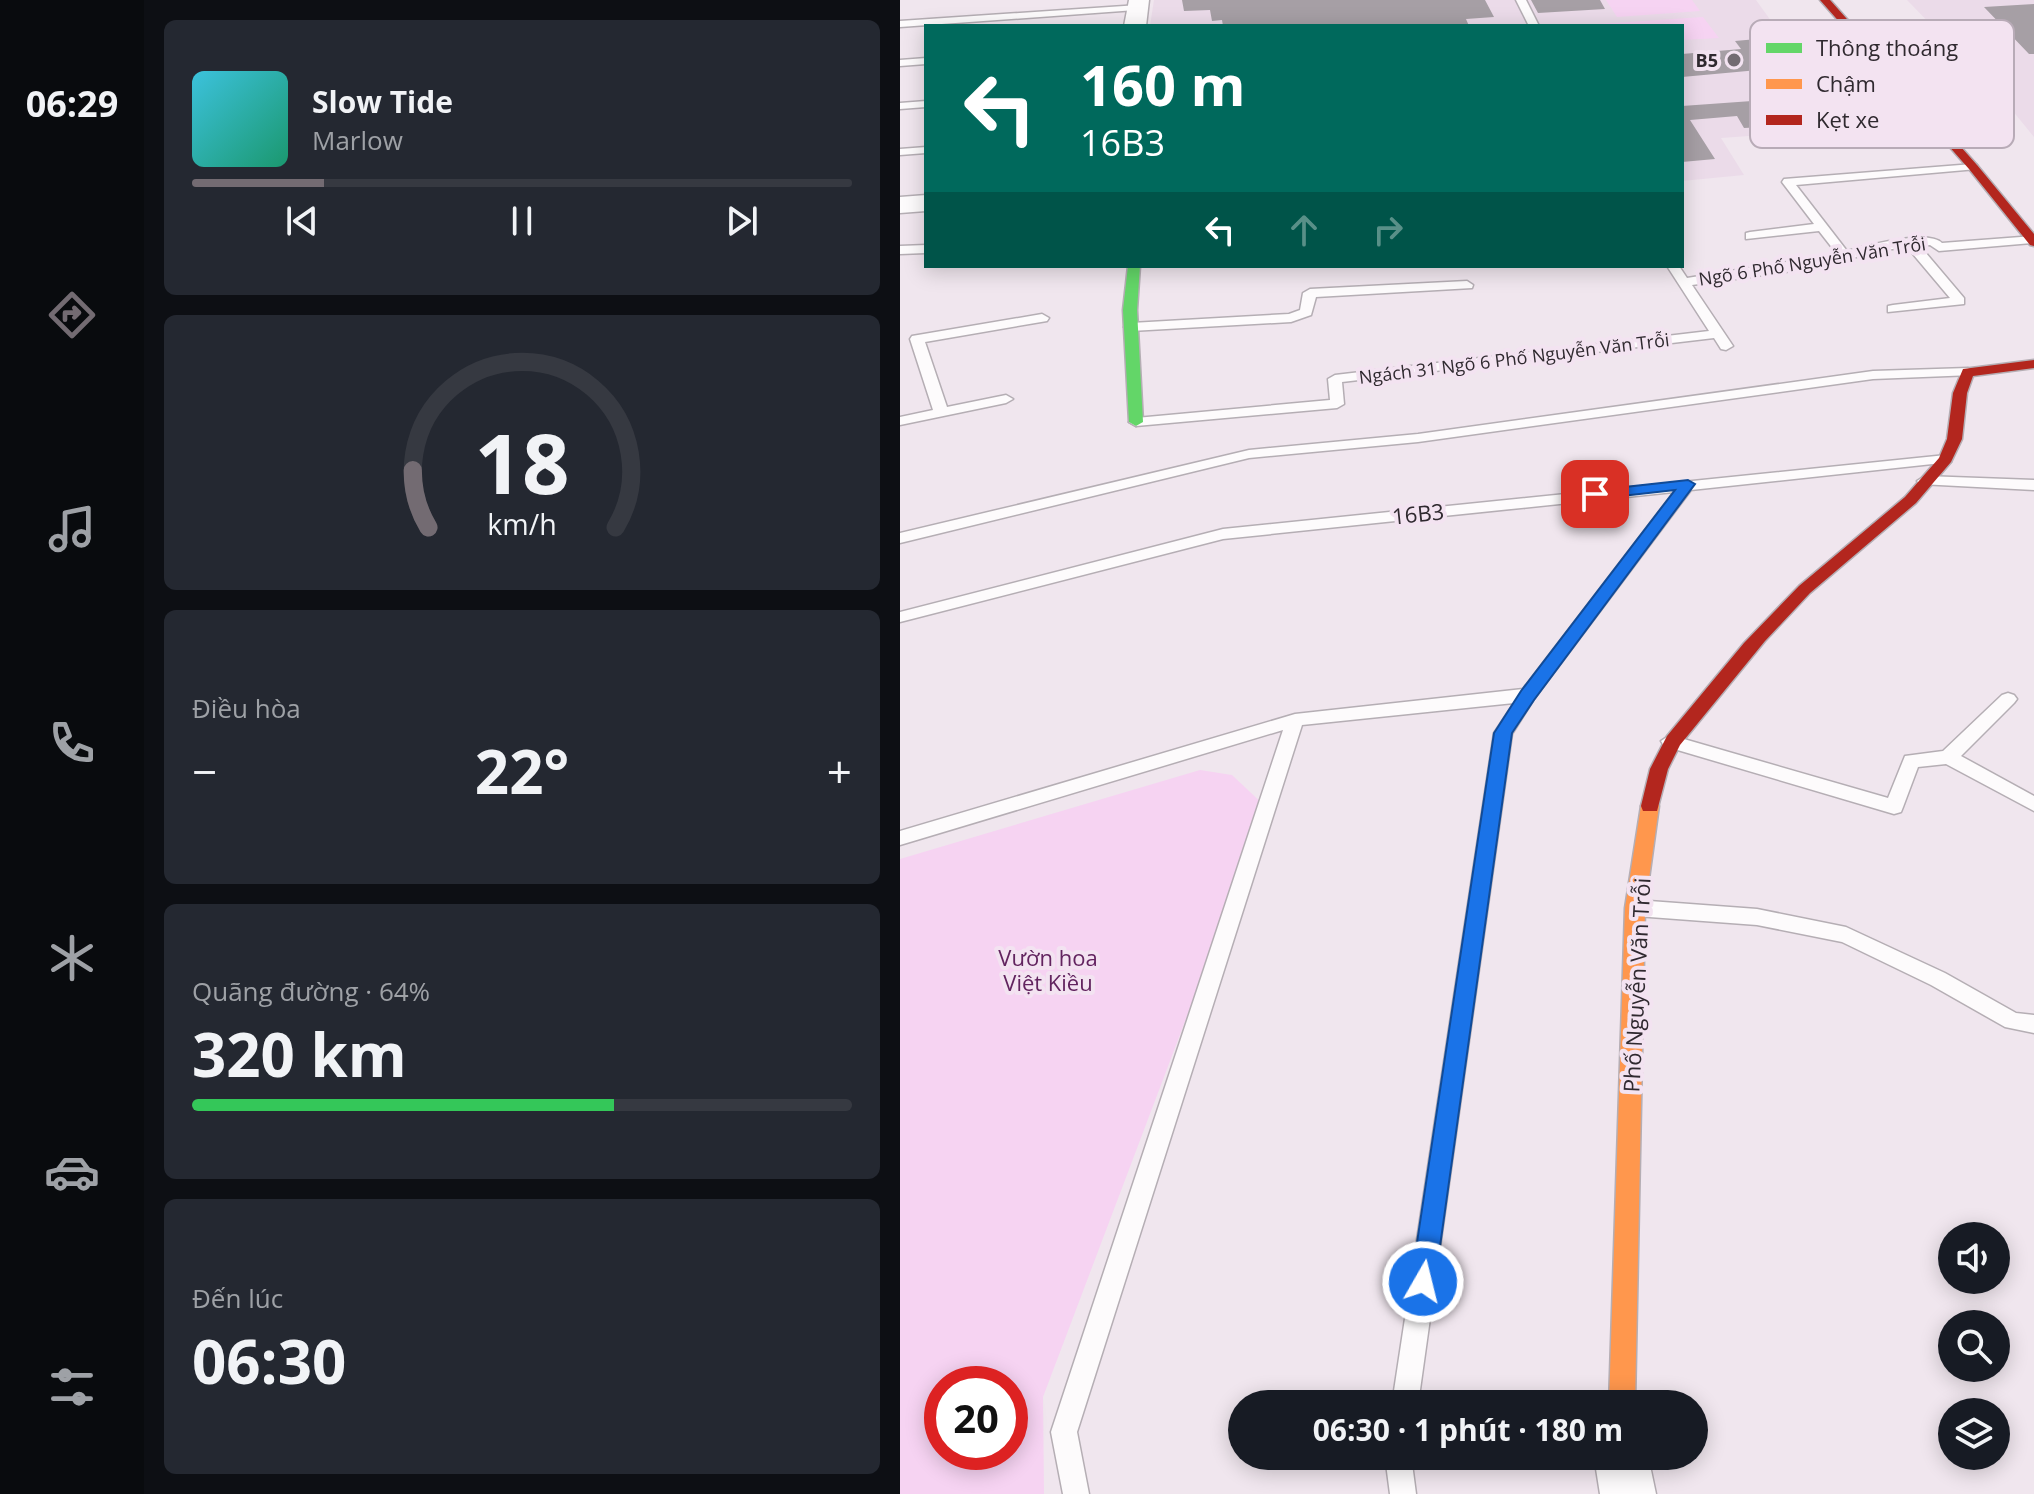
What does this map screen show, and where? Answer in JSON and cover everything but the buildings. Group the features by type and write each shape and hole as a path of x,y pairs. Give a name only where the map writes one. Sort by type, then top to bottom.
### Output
{"street":[{"path":"1825,0 1843,20"},
{"path":"1956,148 2033,240"},
{"path":"900,205 924,203"},
{"path":"1134,268 1131,327 1136,422"},
{"path":"1968,372 2034,364"},
{"name":"Phố Nguyễn Văn Trỗi","path":"1622,1390 1635,908 1655,773 1670,741 1785,608 1890,519 1946,459 1953,448 1959,384 1968,372"},
{"path":"1624,1470 1628,1494"}],"lane":[{"path":"1521,0 1533,24"},
{"path":"900,24 1137,11"},
{"path":"900,63 924,61"},
{"path":"900,106 924,104"},
{"path":"900,152 924,150"},
{"path":"1845,257 1788,182 1973,167"},
{"path":"1750,236 1823,227"},
{"name":"Ngõ 6 Phố Nguyễn Văn Trỗi","path":"1685,282 1845,257 1877,247 1933,241 1939,247 2033,240"},
{"path":"1893,309 1959,301 1911,244"},
{"path":"900,250 924,249"},
{"name":"Ngõ 6 Phố Nguyễn Văn Trỗi","path":"1674,268 1722,340"},
{"path":"1131,327 1291,318 1306,312 1310,293 1467,285"},
{"path":"941,412 917,339 1042,318"},
{"name":"Ngách 31 Ngõ 6 Phố Nguyễn Văn Trỗi","path":"1136,422 1337,404 1335,379 1722,340"},
{"path":"900,538 1249,454 1418,438 1873,375 1968,372"},
{"path":"900,421 1006,399"},
{"name":"16B3","path":"900,617 1223,534 1946,459"},
{"path":"1925,481 2034,485"},
{"path":"1407,1390 1503,733 1528,695 1688,484"},
{"path":"900,838 1295,720 1528,695"},
{"path":"1948,757 2008,699"},
{"path":"1076,1494 1064,1432 1295,720"},
{"path":"1670,741 1894,807 1911,761 1948,757 2034,804"},
{"path":"1635,908 1757,917 1846,935 1938,979 2012,1021 2034,1024"},
{"path":"1400,1470 1403,1494"}],"shaded area":[{"path":"1154,0 1756,0 1770,20 1750,20 1750,136 1721,138 1744,175 1684,181 1684,24 1150,24"},
{"path":"1907,0 2034,0 2034,137 2014,112 2014,20 1926,20"}],"green space":[{"path":"1606,0 1692,0 1700,11 1617,17"},
{"path":"1703,17 1719,38 1684,40 1684,24 1597,24"},
{"name":"Vườn hoa Việt Kiều","path":"1200,770 1232,775 1266,807 1043,1397 1044,1494 900,1494 900,859"}],"traffic: fast":[{"path":"1134,268 1130,310 1136,422"}],"traffic: slow":[{"path":"1622,1390 1635,908 1650,806"}],"traffic: jam":[{"path":"1825,0 1843,20"},
{"path":"1956,148 2034,242"},
{"path":"1650,806 1659,769 1673,741 1759,637 1785,608 1910,500 1946,459 1954,439 1960,393 1968,372 2034,364"}],"place":[{"name":"B5","path":"1734,60"}],"route":[{"path":"1423,1282 1503,733 1528,695 1688,484 1595,494"}]}
